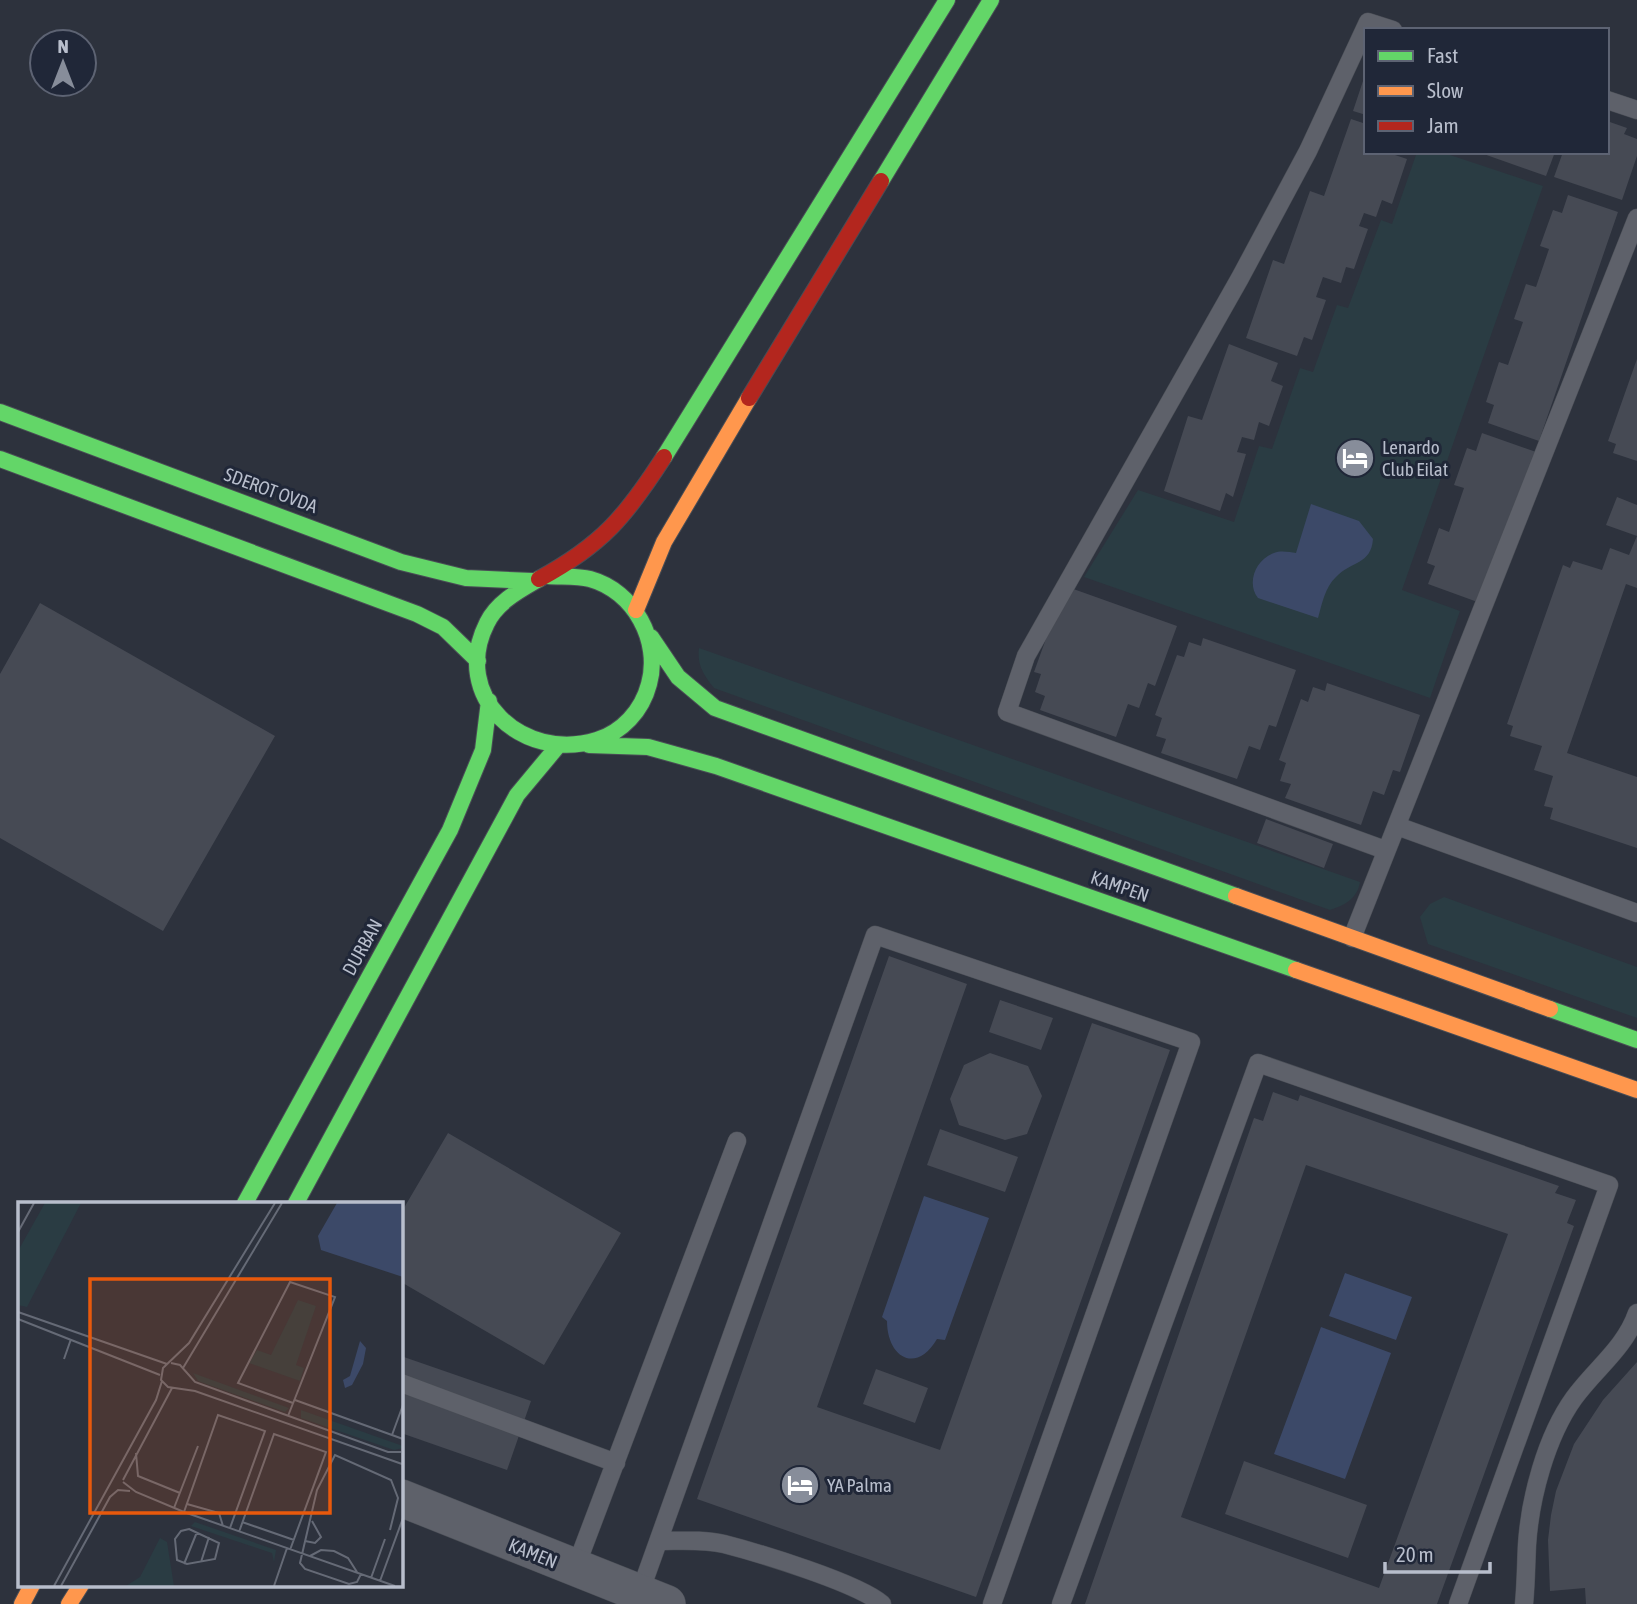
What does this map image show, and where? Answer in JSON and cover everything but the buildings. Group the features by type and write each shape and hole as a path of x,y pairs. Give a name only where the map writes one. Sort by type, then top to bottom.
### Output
{"street":[{"path":"548,576 583,576 615,589 636,610 648,632 653,661 651,678 638,709 615,733 583,746 558,747 532,741 504,722 489,701 480,678 478,661 480,643 493,612 517,589 577,561 602,539 638,495 676,440 947,0"},
{"path":"636,610 651,570 680,514 991,0"},
{"name":"SDEROT OVDA","path":"0,412 403,561 482,580 505,583 532,581"},
{"path":"0,459 417,614 443,627 478,661"},
{"name":"KAMPEN","path":"648,632 676,678 715,708 1637,1040"},
{"name":"DURBAN","path":"245,1202 450,830 483,750 489,701"},
{"name":"KAMPEN","path":"583,746 648,747 716,766 1637,1090"},
{"path":"297,1202 517,795 558,747"},
{"name":"KAMEN","path":"402,1498 653,1599"},
{"path":"22,1604 31,1586"},
{"path":"69,1604 80,1586"}],"lane":[{"path":"1365,28 1368,22 1387,28"},
{"path":"1364,31 1308,151 1241,278 1026,656 1007,712 1385,850"},
{"path":"1609,101 1637,110"},
{"path":"1352,938 1637,218"},
{"path":"1397,826 1637,913"},
{"path":"653,1599 659,1541 875,935 1192,1042 992,1604"},
{"path":"1061,1604 1258,1063 1609,1185 1458,1604"},
{"path":"575,1569 737,1142"},
{"path":"310,1202 313,1172"},
{"path":"1524,1604 1527,1544 1535,1498 1550,1445 1573,1399 1625,1339 1637,1313"},
{"path":"402,1382 616,1463"},
{"path":"659,1541 699,1540 723,1544 853,1586 882,1604"}],"shaded area":[{"path":"1416,154 1447,154 1543,186 1402,590 1460,611 1430,698 1084,577 1138,490 1234,522 1259,446 1272,449 1300,368 1313,372 1337,305 1348,308 1381,220 1392,224"},
{"path":"699,648 1360,882 1358,888 1350,900 1330,910 714,688 702,669"},
{"path":"1444,897 1637,967 1637,1018 1428,944 1420,917 1430,904"}],"water":[{"path":"1311,504 1359,521 1373,539 1368,554 1332,581 1324,596 1318,618 1258,598 1253,585 1255,572 1262,560 1274,553 1296,553"},
{"path":"924,1196 989,1218 945,1340 937,1339 929,1350 912,1359 897,1352 888,1334 887,1321 882,1317"},
{"path":"1345,1273 1412,1297 1396,1340 1329,1316"},
{"path":"1321,1327 1391,1353 1345,1479 1274,1454"}],"traffic: fast":[{"path":"664,457 947,0"},
{"path":"881,181 991,0"},
{"path":"0,412 401,562 466,578 532,581"},
{"path":"0,459 417,614 443,627 478,661"},
{"path":"539,579 503,603 487,623 478,650 478,675 486,698 500,717 519,732 543,742 569,745 597,740 623,726 646,694 652,668 647,635 631,606 606,585 585,578 548,576"},
{"path":"651,637 678,677 715,708 1236,896"},
{"path":"246,1202 450,830 483,750 489,701"},
{"path":"589,745 648,747 716,766 1296,970"},
{"path":"297,1202 517,795 557,747"},
{"path":"1550,1009 1637,1040"}],"traffic: slow":[{"path":"636,610 664,542 749,398"},
{"path":"1236,896 1550,1009"},
{"path":"1296,970 1637,1090"},
{"path":"22,1604 31,1586"},
{"path":"69,1604 80,1586"}],"traffic: jam":[{"path":"749,398 881,181"},
{"path":"539,579 580,554 611,527 664,457"}],"place":[{"name":"Lenardo Club Eilat","path":"1355,458"},
{"name":"YA Palma","path":"800,1485"}]}
